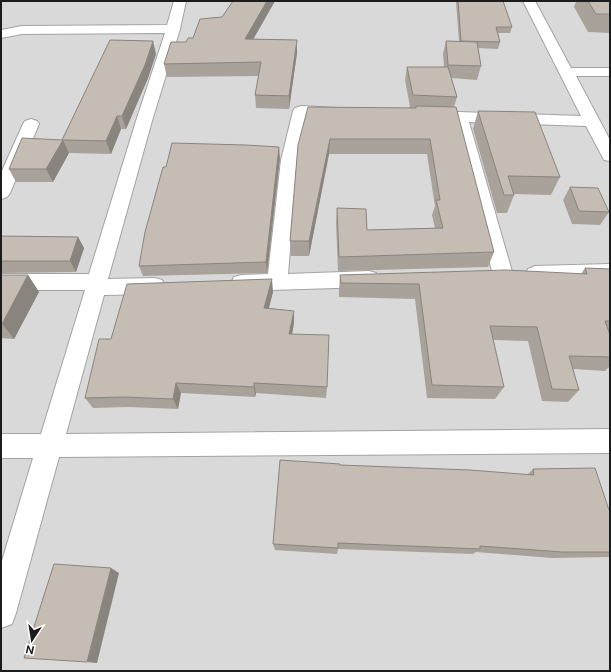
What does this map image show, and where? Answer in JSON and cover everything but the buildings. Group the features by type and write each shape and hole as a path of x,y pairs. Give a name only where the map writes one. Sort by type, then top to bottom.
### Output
{"street":[{"path":"1,613 180,1"},
{"path":"529,1 610,156"},
{"path":"1,34 22,30 173,29"},
{"path":"566,72 610,72"},
{"path":"277,282 289,160 301,111 349,113"},
{"path":"412,115 592,121"},
{"path":"460,117 495,275 610,272"},
{"path":"1,193 31,124"},
{"path":"222,284 386,278"},
{"path":"1,282 96,285 174,285"},
{"path":"1,446 610,441"}],"shaded area":[{"path":"1,1 610,1 610,671 1,671"}]}
